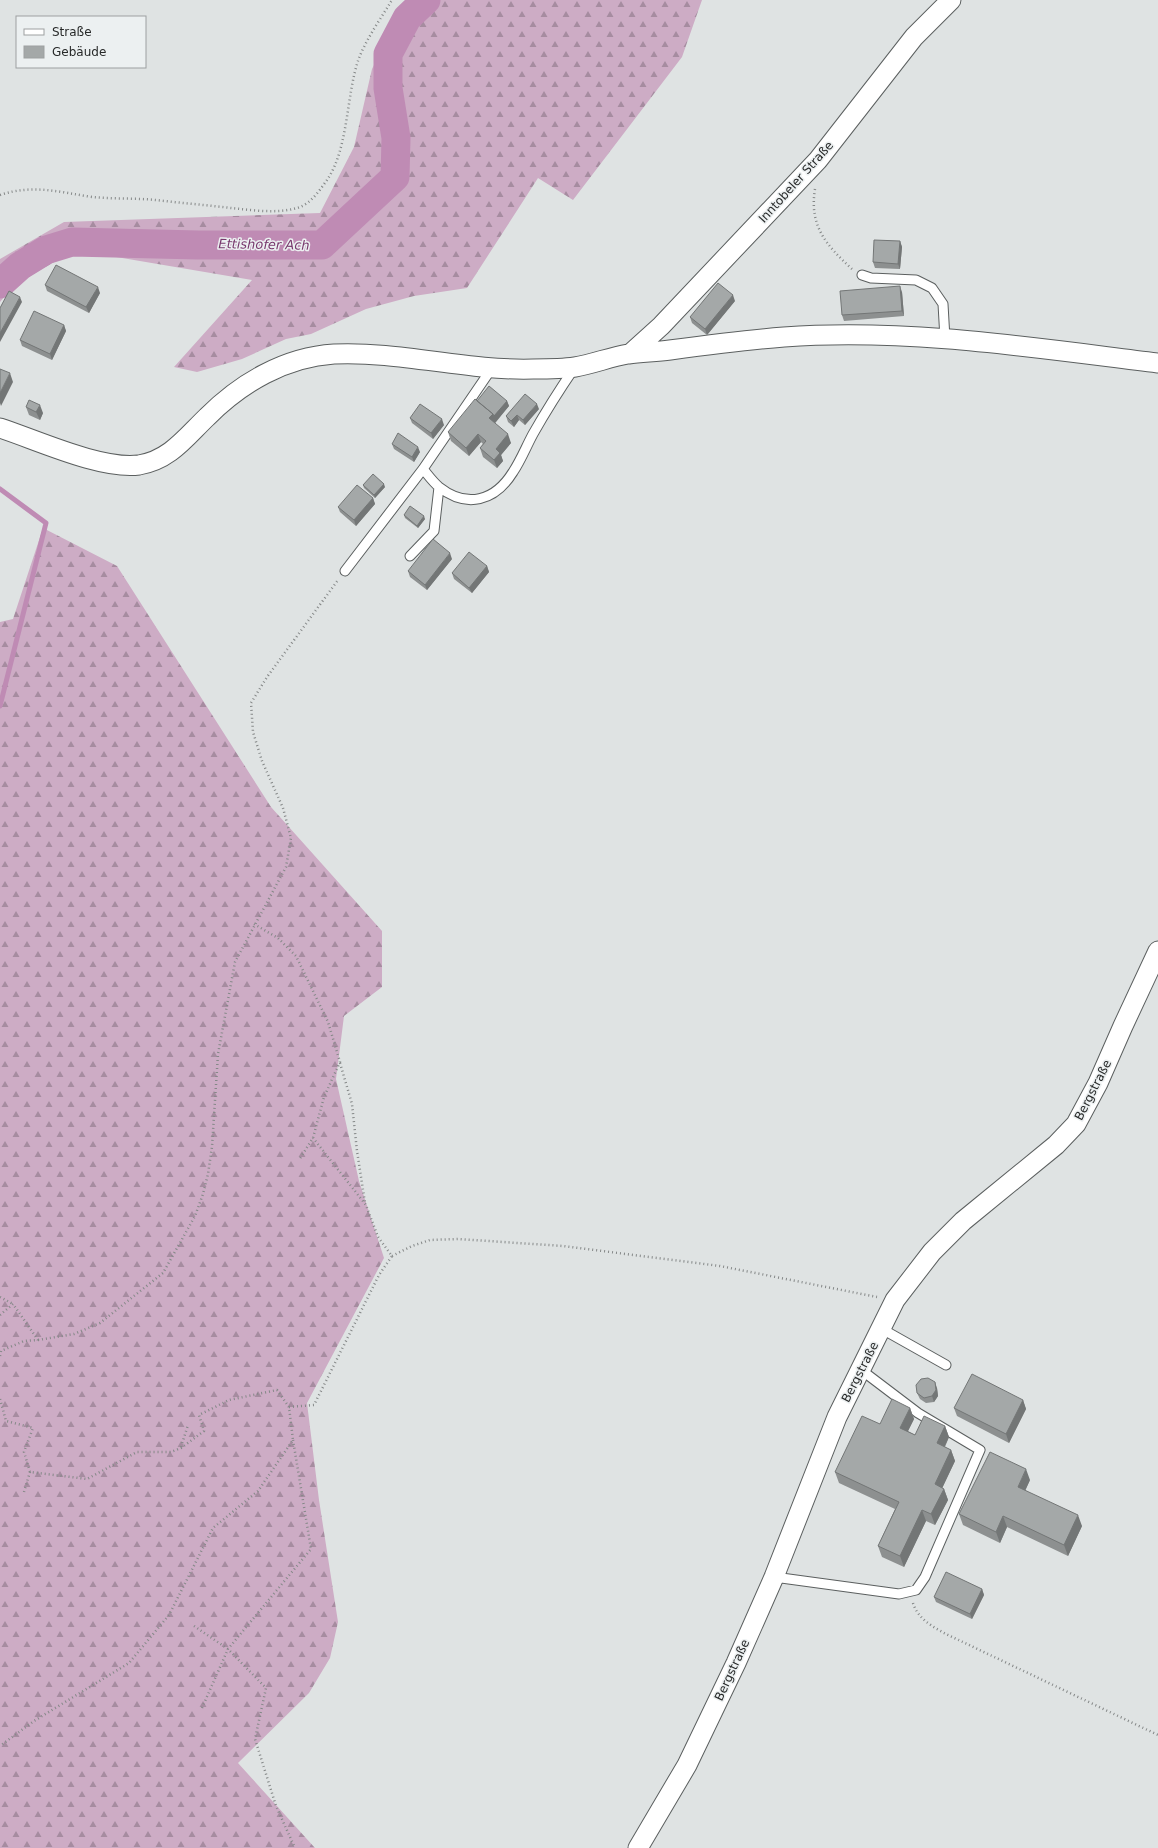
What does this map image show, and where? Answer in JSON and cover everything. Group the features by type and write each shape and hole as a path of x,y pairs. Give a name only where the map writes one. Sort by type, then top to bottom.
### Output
{"street":[{"name":"Inntobeler Straße","path":"630,354 661,326 818,160 914,37 951,0"},
{"path":"0,428 100,462 121,465 139,465 159,459 180,445 208,414 250,381 290,363 333,354 365,355 492,368 532,370 576,367 630,354 750,340 815,335 855,334 945,339 1158,363"},
{"name":"Bergstraße","path":"638,1848 687,1765 736,1663 774,1577 837,1417 896,1300 932,1252 963,1221 1056,1145 1076,1124 1098,1082 1158,951"}],"lane":[{"path":"862,276 871,278 916,280 932,288 943,304 945,339"},
{"path":"422,469 439,487 456,498 470,501 482,498 495,492 513,473 550,405 576,367"},
{"path":"345,572 422,469 492,368"},
{"path":"410,556 434,531 439,487"},
{"path":"882,1329 946,1365"},
{"path":"774,1577 899,1594 916,1590 924,1577 980,1450 918,1413 860,1369"}],"path":[{"path":"0,195 21,189 32,189 95,197 267,211 283,210 305,205 321,189 329,178 335,164 342,140 353,81 360,57 392,0"},
{"path":"818,160 819,166 813,205 814,216 818,229 825,241 843,262 862,276"},
{"path":"0,1356 1,1351 24,1341 74,1334 100,1323 163,1272 195,1216 208,1174 212,1147 218,1054 235,962 254,924 286,867 291,838 283,808 262,761 254,732 251,703 267,677 345,572"},
{"path":"254,924 278,938 296,956 328,1022 352,1104 358,1158 366,1205 378,1237 392,1256"},
{"path":"298,1160 313,1138 324,1097 340,1062"},
{"path":"313,1138 366,1205"},
{"path":"289,1406 314,1406 379,1275 392,1256 412,1246 430,1240 458,1239 563,1246 720,1266 896,1300"},
{"path":"0,1297 14,1304 38,1340"},
{"path":"0,1316 14,1304"},
{"path":"30,1472 87,1479 137,1452 171,1452 181,1448 204,1431 199,1415 229,1400 277,1390 289,1406 293,1440 311,1549 228,1649 202,1708"},
{"path":"0,1399 6,1421 33,1428 24,1452 30,1472 24,1492"},
{"path":"181,1448 188,1425"},
{"path":"0,1746 34,1721 128,1663 169,1615 213,1528 258,1491 293,1440"},
{"path":"909,1592 915,1610 929,1625 1158,1735"},
{"path":"194,1626 228,1649 266,1688 255,1739 276,1806 295,1848"}],"green space":[{"path":"409,0 702,0 682,57 573,200 538,178 467,288 414,296 366,309 311,334 286,339 242,359 197,372 174,367 252,280 75,250 14,285 0,302 0,259 64,222 320,213 354,147 372,69 403,6"},
{"path":"43,528 117,566 271,807 382,931 382,987 344,1016 336,1079 359,1181 384,1258 307,1403 319,1500 338,1622 330,1658 309,1693 238,1763 315,1848 0,1848 0,622 13,619"}],"building":[{"path":"874,240 900,241 898,264 873,262"},
{"path":"56,265 98,287 86,307 45,285"},
{"path":"718,283 733,295 705,329 690,317"},
{"path":"900,286 902,311 842,315 840,291"},
{"path":"9,291 20,297 0,333 0,308"},
{"path":"34,311 64,325 50,354 20,340"},
{"path":"0,369 10,373 0,393"},
{"path":"489,386 507,401 494,416 477,401"},
{"path":"525,394 537,404 523,420 517,415 511,421 506,416"},
{"path":"475,399 493,414 489,418 508,434 496,449 500,453 494,460 480,448 486,441 478,434 466,448 448,432"},
{"path":"29,400 40,405 36,412 26,407"},
{"path":"420,404 442,419 431,433 410,418"},
{"path":"398,433 418,447 412,457 392,444"},
{"path":"373,474 384,484 374,495 363,485"},
{"path":"357,485 373,498 354,520 338,507"},
{"path":"410,506 424,516 417,526 404,515"},
{"path":"433,539 450,553 425,585 408,571"},
{"path":"469,552 487,566 469,588 452,573"},
{"path":"972,1374 1023,1400 1006,1434 954,1408"},
{"path":"928,1378 935,1382 936,1390 932,1396 924,1398 917,1393 916,1385 921,1379"},
{"path":"892,1399 910,1408 900,1428 915,1435 924,1416 945,1426 937,1443 951,1450 935,1484 944,1489 931,1514 922,1510 900,1556 878,1546 899,1502 835,1472 862,1416 880,1424"},
{"path":"990,1452 1026,1469 1018,1487 1078,1515 1064,1545 1003,1516 996,1532 959,1514"},
{"path":"946,1572 982,1589 970,1614 934,1597"}],"waterway":[{"name":"Ettishofer Ach","path":"0,284 20,266 46,250 72,242 198,245 322,245 395,177 396,138 388,88 388,54 407,18 426,0"},
{"path":"0,489 46,523 0,706"}]}
